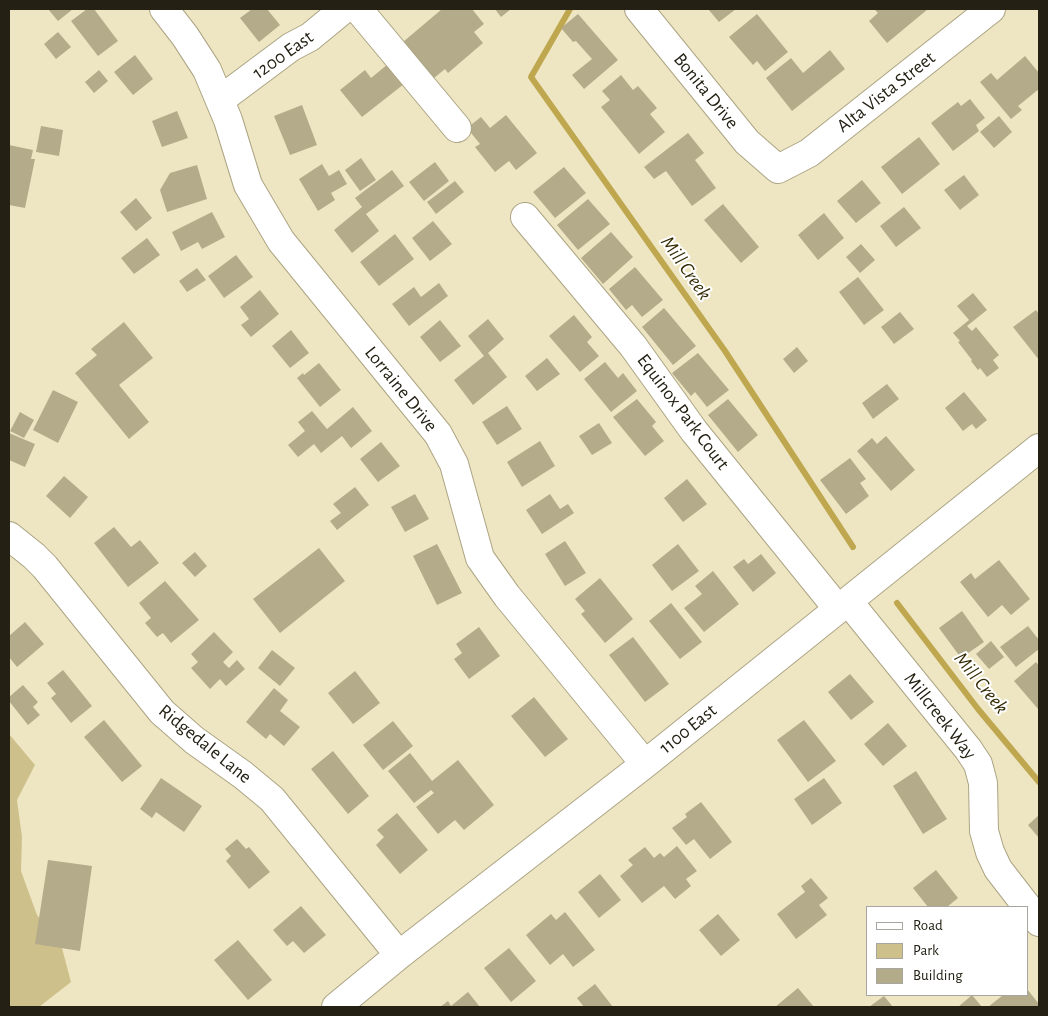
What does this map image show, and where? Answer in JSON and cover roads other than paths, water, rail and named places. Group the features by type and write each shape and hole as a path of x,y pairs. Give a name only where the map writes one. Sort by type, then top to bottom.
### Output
{"street":[{"name":"Lorraine Drive","path":"164,9 186,36 207,70 220,100 248,185 281,241 438,434 454,464 480,558 508,596 645,764"},
{"name":"1200 East","path":"220,100 291,47 310,37 344,9"},
{"path":"358,9 457,128"},
{"name":"Bonita Drive","path":"639,9 747,142 778,169"},
{"name":"Alta Vista Street","path":"778,169 809,153 991,9"},
{"name":"Equinox Park Court","path":"525,217 633,346 694,431 843,605"},
{"name":"1100 East","path":"336,1007 399,955 645,764 1039,448"},
{"name":"Ridgedale Lane","path":"9,536 45,567 162,712 194,740 243,775 272,800 399,955"},
{"name":"Millcreek Way","path":"843,605 962,741 978,764 983,783 984,831 990,852 998,869 1028,906"},
{"name":"Millcreek Way","path":"1028,906 1038,919"}],"waterway":[{"name":"Mill Creek","path":"570,9 531,77 725,351 853,547"},
{"name":"Mill Creek","path":"897,603 978,709 1039,782"}]}
